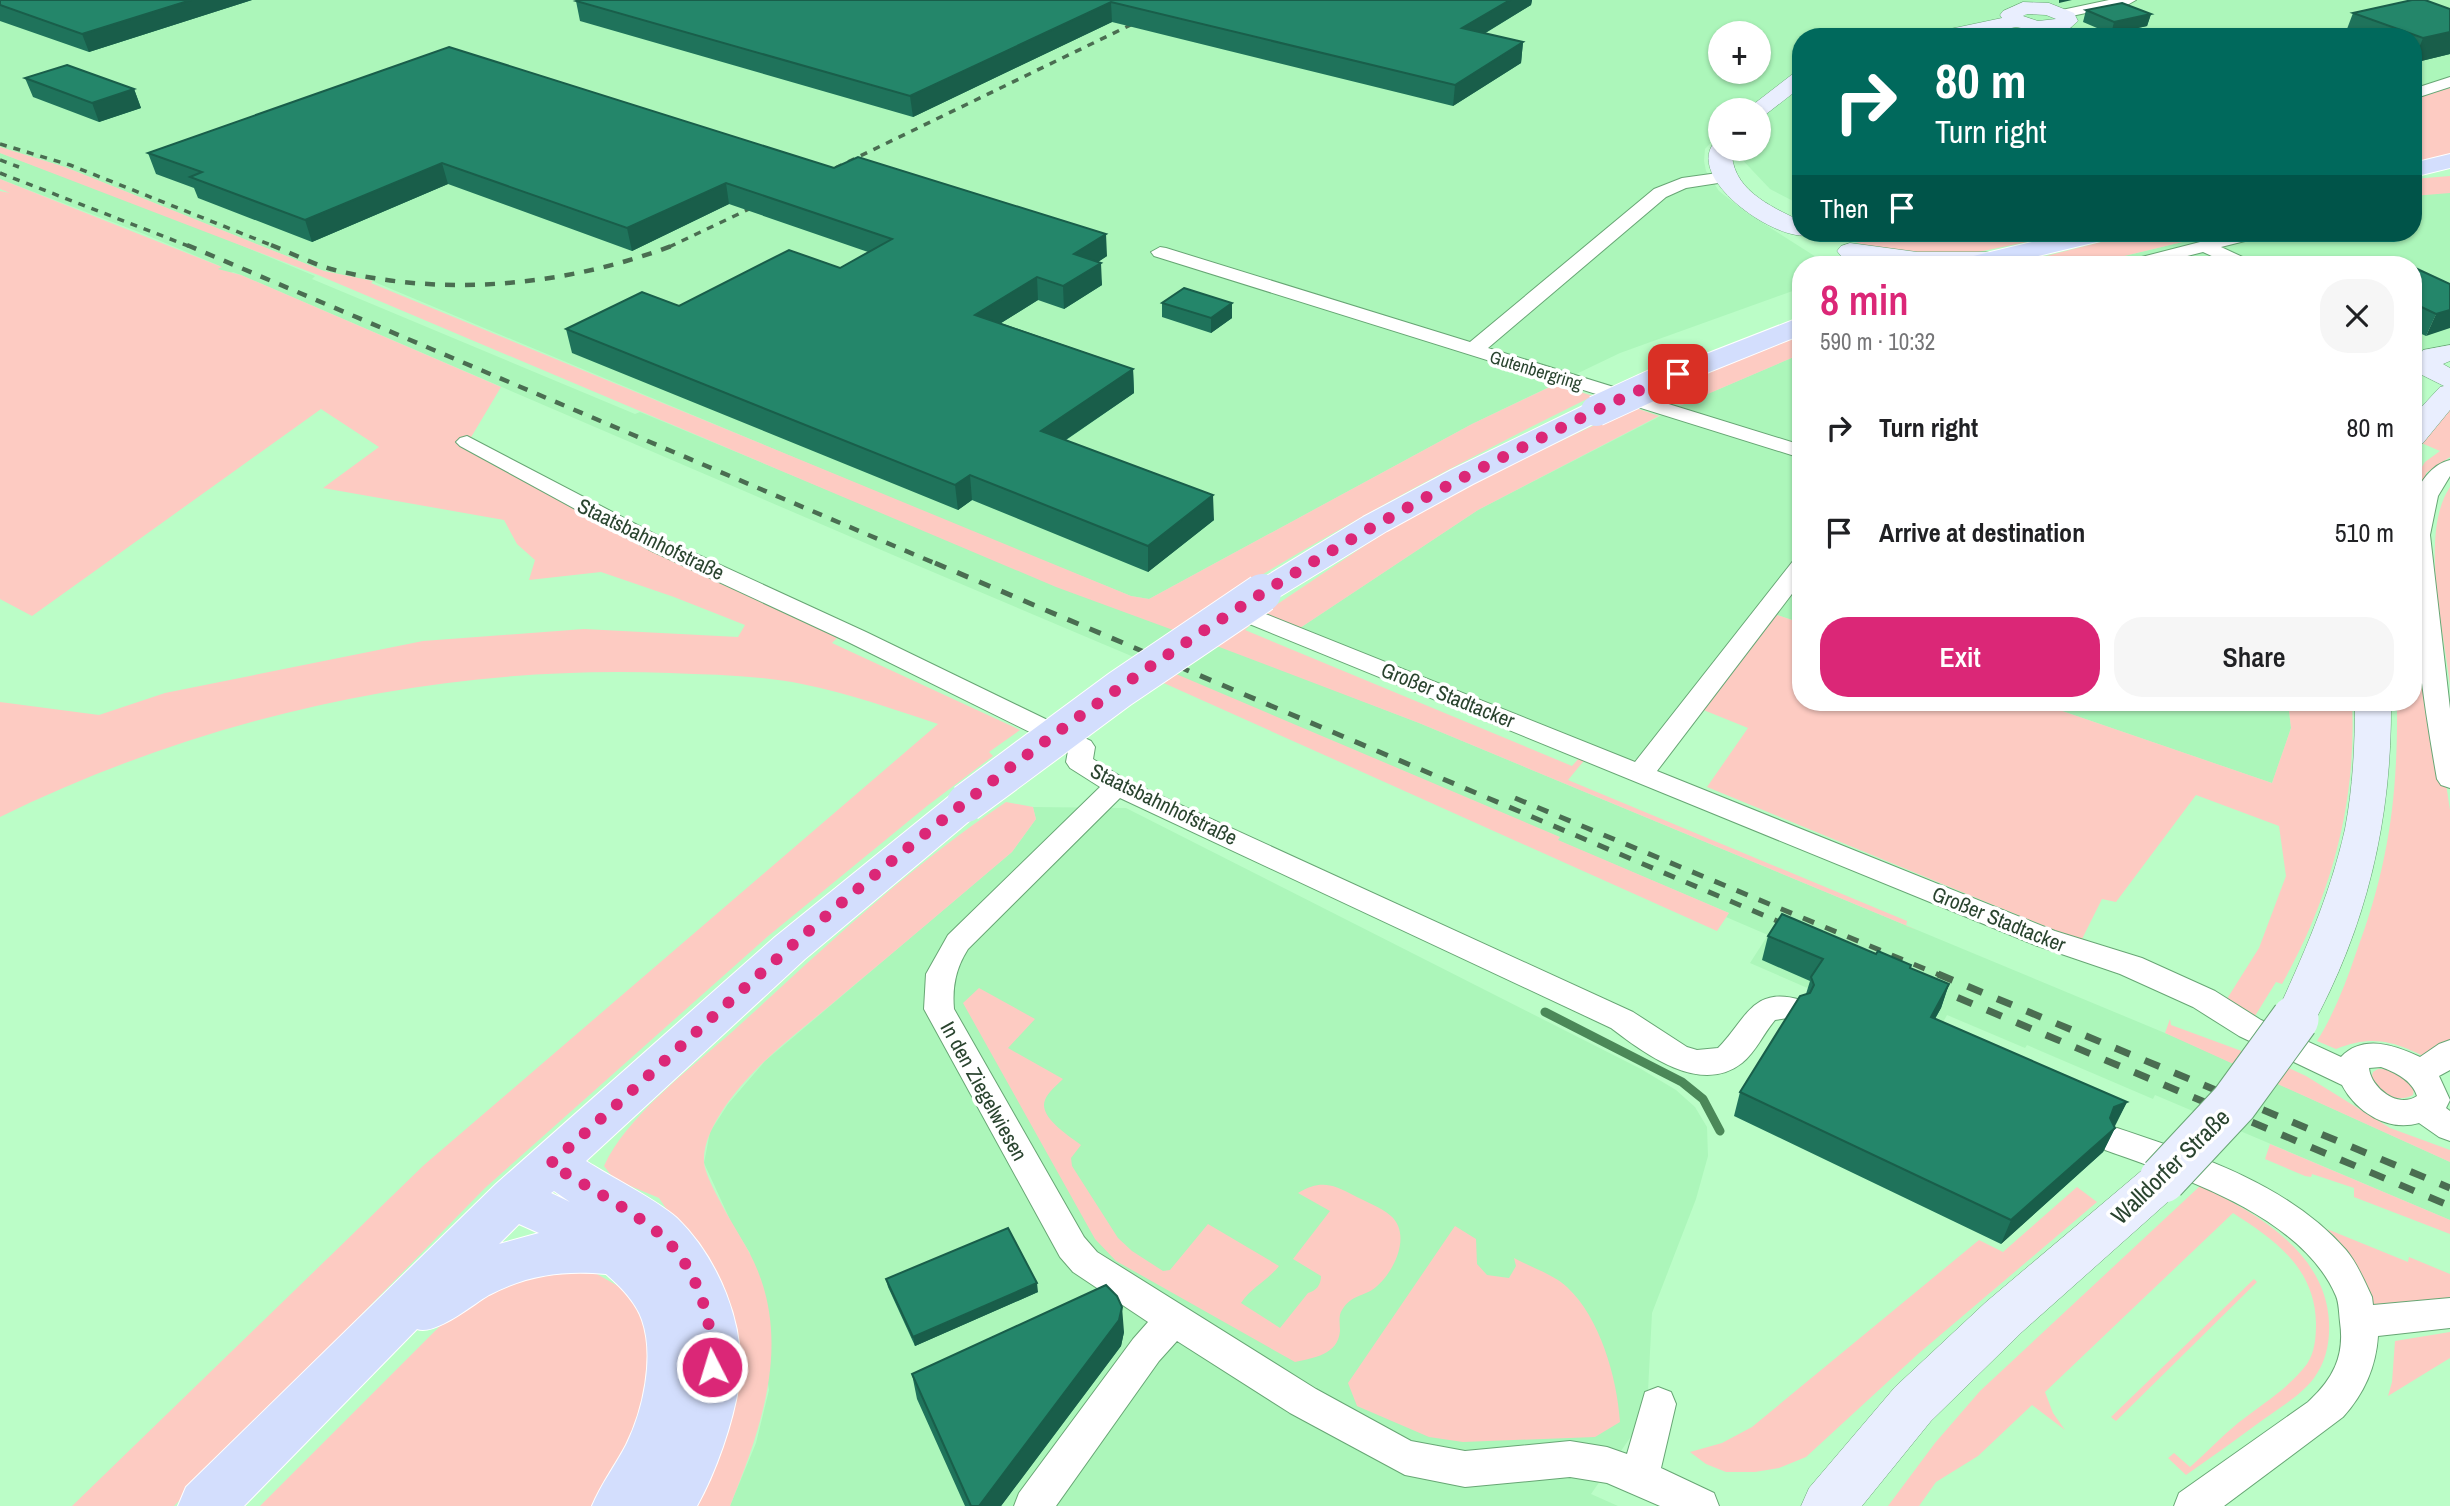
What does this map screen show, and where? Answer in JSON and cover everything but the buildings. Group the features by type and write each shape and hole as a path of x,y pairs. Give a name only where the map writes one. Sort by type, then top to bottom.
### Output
{"main road":[{"path":"2422,168 2450,162"},
{"path":"2422,175 2450,171"},
{"path":"2006,256 2063,242"},
{"path":"206,1506 513,1198 790,948 966,803 1120,689 1259,605 1375,524 1462,477 1596,411 1657,383 1792,329"},
{"path":"550,1164 657,1231 683,1259 703,1300 713,1350 712,1384 688,1468 667,1506"},
{"path":"513,1198 593,1236 629,1263 657,1295 670,1329 667,1405 652,1452 620,1506"},
{"path":"363,1348 453,1290 497,1266 543,1251 582,1249 616,1253"}],"street":[{"path":"1966,28 2023,10 2033,26 2129,0"},
{"path":"2060,20 2068,28"},
{"path":"2422,91 2450,82"},
{"path":"1771,100 1792,84"},
{"path":"1719,161 1725,177 1734,189 1792,225"},
{"name":"Gutenbergring","path":"1472,351 1660,193 1682,183 1725,177"},
{"path":"1820,242 1844,256"},
{"path":"2166,256 2220,242"},
{"path":"2204,246 2226,256"},
{"name":"Gutenbergring","path":"1160,252 1792,449"},
{"path":"2422,399 2432,389 2439,369"},
{"path":"2422,413 2439,369"},
{"name":"Staatsbahnhofstraße","path":"467,442 660,546 856,637 1082,747 1079,762 1117,786 1622,1020 1654,1043 1684,1058 1708,1063 1732,1056 1761,1014 1770,1008 1790,1008"},
{"path":"2422,514 2429,486 2450,466"},
{"path":"2422,564 2436,702 2449,766"},
{"path":"1641,773 1792,578"},
{"name":"Großer Stadtacker","path":"1259,605 1641,773 2045,938 2131,966 2204,999 2250,1028 2351,1076"},
{"name":"Walldorfer Straße","path":"1828,1506 1913,1404 2004,1317 2163,1179 2203,1140 2239,1099 2295,1019 2342,914 2360,858 2370,803 2375,752 2373,711"},
{"name":"In den Ziegelwiesen","path":"1117,786 958,942 948,955 936,990 940,1009 1072,1247 1085,1262 1109,1279 1303,1401 1405,1457 1465,1469 1570,1459 1607,1465 1640,1477 1700,1506"},
{"path":"2419,1072 2450,1052"},
{"path":"2381,1055 2401,1061 2419,1072 2431,1086 2438,1119 2382,1107 2357,1087 2351,1076 2353,1064 2364,1056 2381,1055"},
{"path":"2116,1141 2187,1165 2225,1182 2260,1200 2296,1224 2329,1255 2344,1278 2360,1322 2353,1374 2341,1396 2321,1414 2193,1506"},
{"path":"2360,1322 2450,1313"},
{"path":"1033,1506 1146,1350 1174,1319"},
{"path":"1640,1477 1658,1404"}],"shaded area":[{"path":"0,0 2450,0 2450,88 2422,96 2422,28 1792,28 1792,200 1770,189 1743,161 1771,161 1771,98 1708,98 1708,146 1704,161 1706,171 1719,191 1747,213 1815,256 1792,256 1792,291 1620,353 1472,424 1149,599 1131,596 973,532 372,281 324,271 65,167 0,147"},
{"path":"2450,88 2450,158 2422,164 2422,96"},
{"path":"0,147 65,167 324,271 373,281 371,283 1131,596 1149,599 1472,424 1556,384 1593,396 1380,507 1173,630 1056,587 318,275 0,153"},
{"path":"0,153 180,220 315,276 312,279 635,414 640,412 955,543 1419,723 2177,1038 2450,1162 2450,1220 2155,1095 2153,1099 2027,1045 2025,1048 1947,1015 1932,1042 1750,963 1768,935 1726,917 1729,913 1557,840 1559,837 241,275 216,269 220,266 0,179"},
{"path":"2450,176 2450,193 2422,195 2422,178"},
{"path":"0,179 222,267 218,269 241,275 501,387 470,439 840,635 832,643 1020,730 989,752 993,756 927,806 767,937 485,1188 174,1506 72,1506 424,1165 938,724 836,692 769,679 670,673 584,672 497,678 411,688 326,704 242,725 159,751 78,781 0,817 0,702 99,715 165,693 423,641 584,629 738,637 745,625 601,572 529,580 535,560 517,544 504,520 323,488 379,447 321,409 32,616 0,599 0,191 10,193 0,189"},
{"path":"2450,190 2450,349 2422,351 2422,256 2124,256 2183,242 2422,242 2422,194"},
{"path":"1856,242 2027,242 1959,256 1933,256 1870,248"},
{"path":"2101,242 2183,242 2124,256 2046,256"},
{"path":"1792,339 1792,358 1682,405 1655,396 1705,372"},
{"path":"1792,358 1792,620 1774,614 1667,754 1624,761 1297,630 1478,510 1682,405"},
{"path":"2450,404 2450,457 2426,473 2425,486 2442,758 2450,810 2450,1051 2447,1067 2406,1048 2380,1041 2367,1041 2336,1049 2317,1041 2348,976 2384,859 2396,768 2397,711 2422,711 2422,467 2440,451 2422,443 2422,438"},
{"path":"1633,407 1659,416 1478,510 1297,630 1261,615 1385,532 1484,477"},
{"path":"2450,487 2450,685 2439,611 2435,556 2436,530 2441,506"},
{"path":"1774,614 1792,620 1792,711 2062,711 2272,783 2291,728 2289,711 2352,711 2350,776 2337,848 2314,917 2282,984 2276,982 2255,1016 2225,1002 2259,948 2286,876 2279,826 2196,795 2116,902 2102,899 2081,941 1707,787 1748,728 1701,709"},
{"path":"1254,622 1245,630 1572,766 1581,756 1587,757 1568,780 1907,921 1906,925 1419,723 1214,645"},
{"path":"1169,671 1560,837 1558,840 1729,913 1717,931 1157,680"},
{"path":"2062,711 2289,711 2291,728 2272,783"},
{"path":"1006,802 1033,807 1036,819 1012,852 785,1042 735,1093 709,1135 705,1149 706,1171 749,1252 762,1284 770,1316 769,1380 753,1444 730,1506 684,1506 709,1272 659,1198 614,1179 604,1166 627,1130 679,1077 899,883"},
{"path":"1033,807 1126,808 1641,1069 1676,1090 1695,1107 1707,1127 1708,1156 1696,1199 1652,1313 1648,1391 1639,1425 1591,1494 1618,1506 730,1506 756,1443 769,1390 750,1253 732,1224 704,1163 710,1132 728,1104 765,1061 1012,852 1036,819"},
{"path":"979,988 1035,1019 1008,1048 1063,1079 1048,1094 1044,1106 1056,1126 1081,1145 1071,1158 1072,1166 1118,1238 1132,1251 1163,1271 1170,1270 1208,1224 1279,1266 1241,1303 1280,1328 1308,1293 1319,1285 1321,1276 1293,1259 1330,1211 1298,1193 1313,1186 1332,1186 1391,1216 1400,1233 1394,1263 1376,1287 1354,1298 1342,1310 1338,1339 1330,1350 1295,1362 1116,1261 1095,1239 963,1003"},
{"path":"2170,1019 2171,1025 2247,1053 2248,1049 2306,1076 2390,1128 2450,1150 2450,1162 2165,1033"},
{"path":"2378,1069 2394,1071 2403,1076 2414,1088 2413,1095 2395,1098 2385,1093 2371,1080 2373,1072"},
{"path":"2270,1144 2450,1220 2450,1234 2354,1197 2354,1188 2312,1174 2311,1177 2305,1176 2265,1159"},
{"path":"2200,1186 2265,1222 2302,1256 2315,1275 2325,1297 2329,1337 2322,1365 2309,1384 2186,1475 2168,1458 2174,1453 2190,1467 2238,1423 2292,1381 2307,1364 2313,1349 2316,1323 2309,1286 2290,1258 2277,1245 2233,1213 2045,1392 2053,1413 2065,1430 2032,1405 1978,1456 1936,1482 1919,1506 1888,1506 1935,1443 1980,1391"},
{"path":"2077,1187 2097,1202 1918,1354 1806,1457 1779,1468 1755,1472 1726,1472 1706,1464 1690,1452 1722,1443 1752,1427 1979,1240 2003,1252"},
{"path":"1455,1226 1476,1239 1477,1264 1487,1275 1509,1278 1516,1266 1514,1258 1555,1278 1579,1300 1605,1349 1615,1386 1620,1422 1595,1437 1463,1442 1429,1437 1357,1406 1348,1383"},
{"path":"2327,1229 2408,1262 2409,1257 2450,1274 2450,1301 2373,1310 2366,1286 2356,1266 2344,1247"},
{"path":"530,1272 595,1273 625,1290 647,1314 650,1362 646,1415 595,1506 260,1506 459,1307"},
{"path":"2254,1279 2257,1282 2116,1421 2111,1417"},
{"path":"2450,1332 2450,1358 2388,1396 2392,1382 2395,1341"}],"waterway":[{"path":"1545,1012 1682,1082 1703,1099 1720,1131"}],"railway":[{"path":"823,174 1182,0"},
{"path":"0,144 70,165 271,245"},
{"path":"0,160 19,167"},
{"path":"0,173 191,247"},
{"path":"671,246 766,201"},
{"path":"187,245 939,565"},
{"path":"271,245 276,247"},
{"path":"271,245 331,269 373,278 460,285 548,278 591,270 671,246"},
{"path":"935,563 1796,929"},
{"path":"1515,798 1942,976"},
{"path":"1938,974 2450,1188"},
{"path":"1928,985 2450,1206"}],"route":[{"path":"712,1367 713,1350 703,1300 683,1259 657,1231 550,1164 790,948 948,816 1120,689 1262,593 1375,524 1462,477 1678,374"}]}
